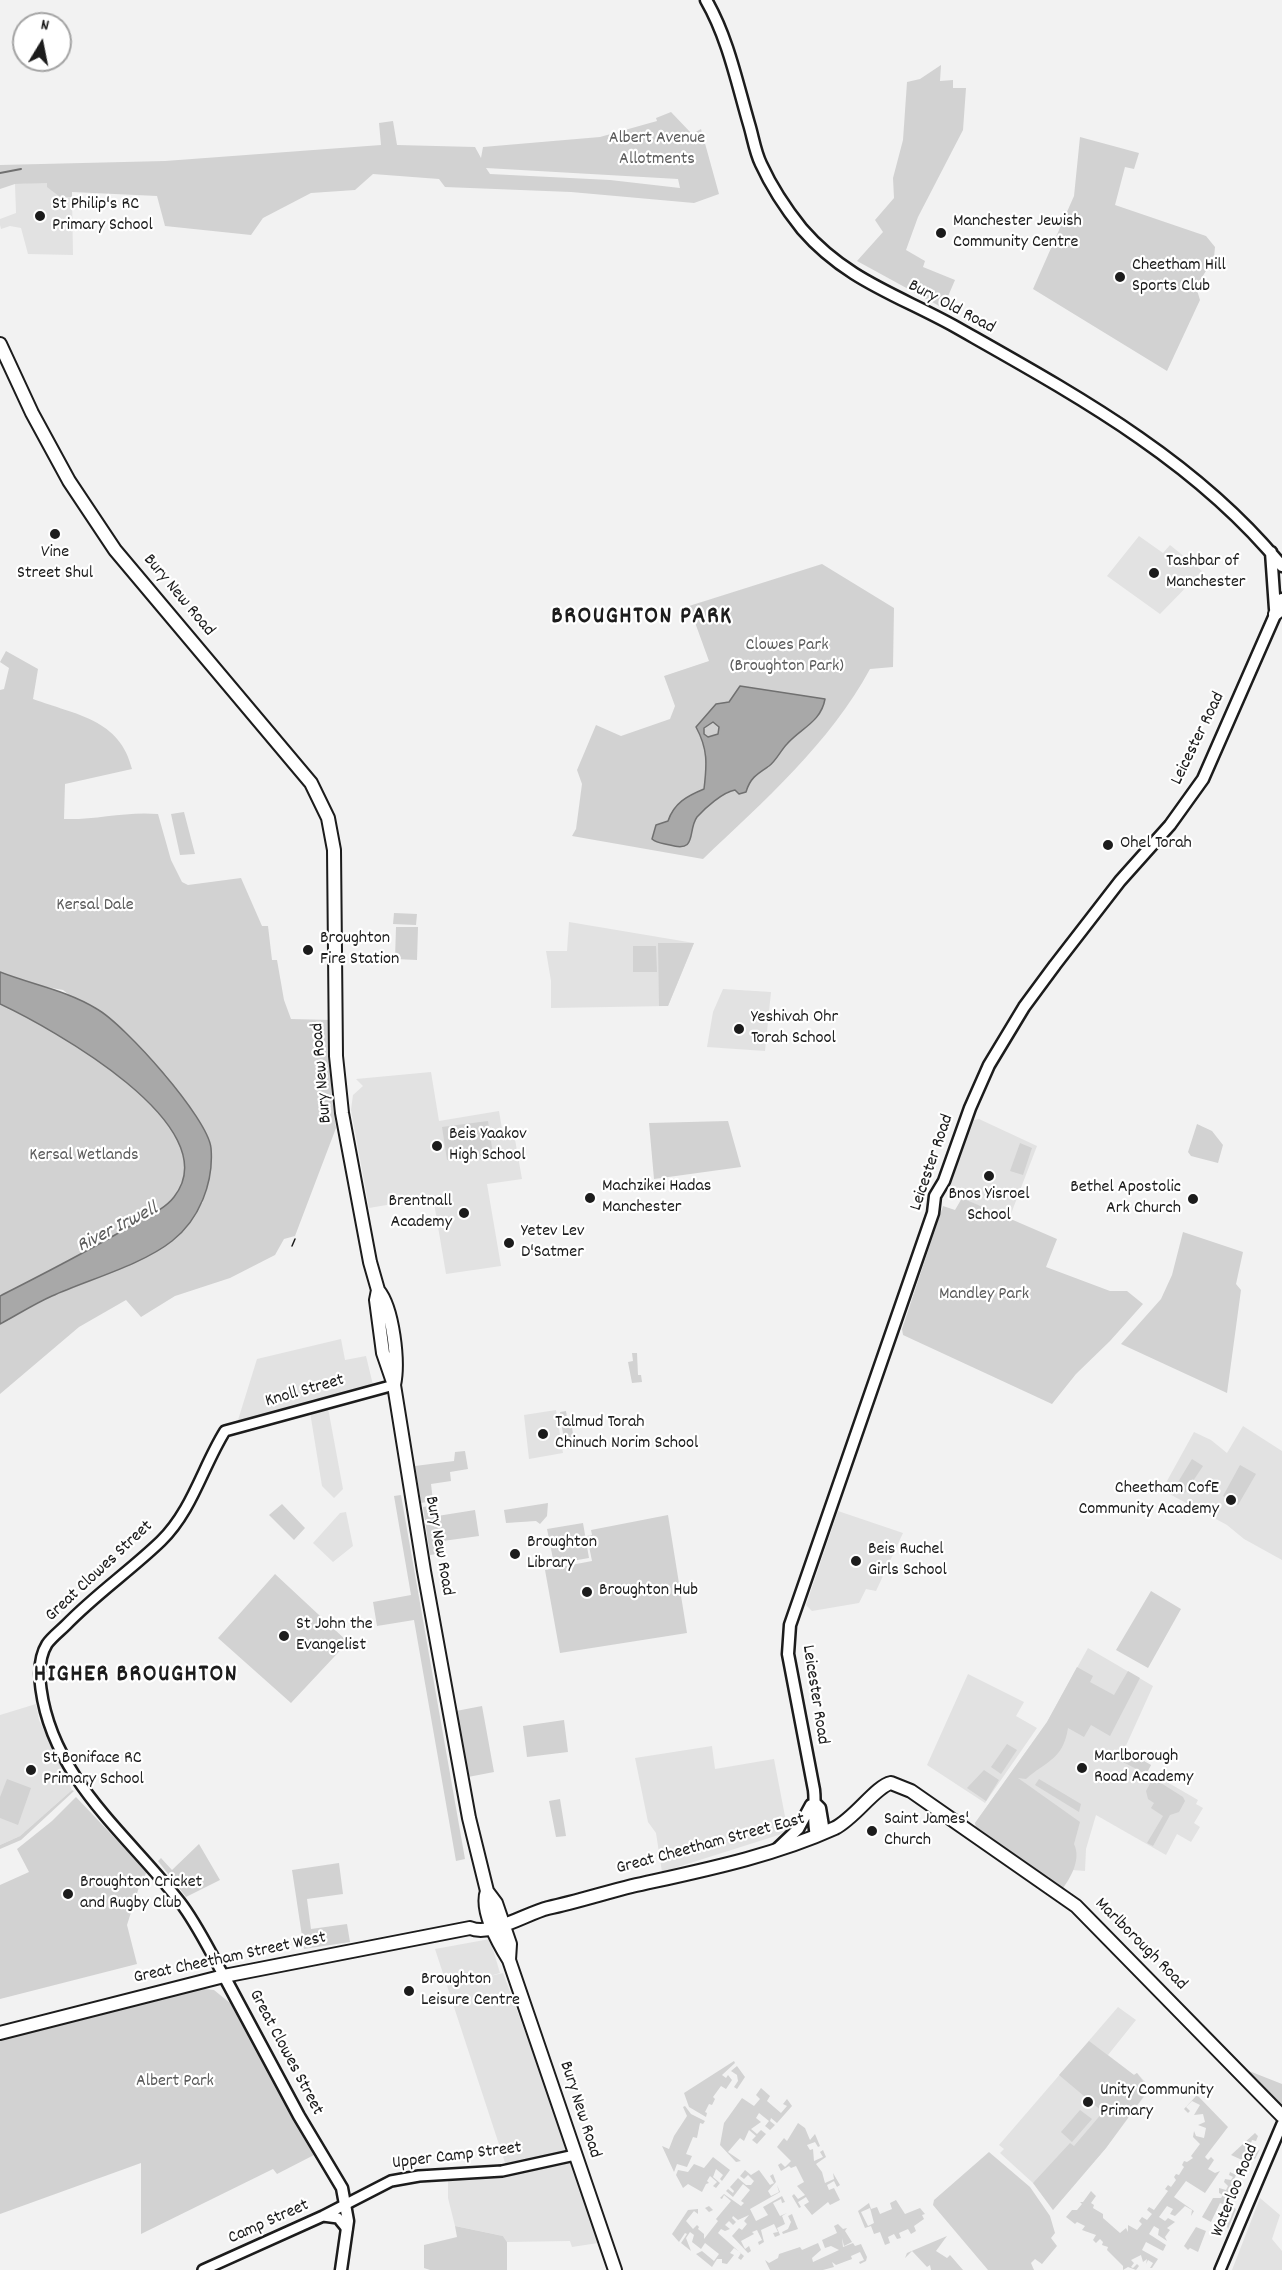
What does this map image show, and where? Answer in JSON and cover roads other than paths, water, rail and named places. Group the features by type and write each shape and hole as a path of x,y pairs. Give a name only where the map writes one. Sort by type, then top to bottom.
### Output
{"highway":[{"name":"Bury New Road","path":"0,344 32,413 69,482 115,550 311,783 327,818 334,850 337,1069 342,1113 378,1290 386,1302 390,1324 397,1372 394,1385 469,1818 487,1891 485,1898 510,1944 509,1960 615,2270"},
{"name":"Great Cheetham Street East","path":"498,1922 519,1913 525,1916 777,1849 820,1834 854,1816 879,1789 891,1783"},
{"name":"Marlborough Road","path":"891,1783 911,1791 1076,1906 1282,2116"},
{"name":"Great Cheetham Street West","path":"0,2033 224,1976 470,1928 475,1930 498,1922"}],"main road":[{"name":"Bury Old Road","path":"706,0 727,45 760,162 802,229 822,249 856,277 946,322 1028,368 1141,438 1202,483 1233,510 1282,566"},
{"path":"1279,612 1271,552 1282,556"},
{"name":"Leicester Road","path":"820,1834 820,1808 816,1804 788,1654 790,1625 933,1213 935,1196 944,1181 970,1108 989,1065 1024,1007 1091,918 1170,825 1203,779 1279,612 1282,599"},
{"name":"Knoll Street","path":"225,1431 394,1385"},
{"name":"Great Clowes Street","path":"225,1431 203,1477 163,1539 92,1598 47,1645 41,1660 40,1681 43,1704 56,1743 77,1781 104,1816 148,1862 182,1905 338,2182 346,2203 347,2229 340,2270"},
{"path":"777,1849 803,1823 814,1792"},
{"name":"Waterloo Road","path":"1220,2270 1282,2124"},
{"name":"Upper Camp Street","path":"346,2203 400,2178 502,2170 575,2155"},
{"name":"Camp Street","path":"203,2270 323,2216 346,2203"},
{"path":"323,2216 338,2218 347,2229"}],"waterway":[{"path":"0,173 21,169"}],"tram line":[{"path":"292,1246 295,1239"}],"place":[{"name":"St Philip's RC Primary School","path":"40,216"},
{"name":"Manchester Jewish Community Centre","path":"941,233"},
{"name":"Cheetham Hill Sports Club","path":"1120,277"},
{"name":"Vine Street Shul","path":"55,534"},
{"name":"Tashbar of Manchester","path":"1154,573"},
{"name":"Ohel Torah","path":"1108,845"},
{"name":"Broughton Fire Station","path":"308,950"},
{"name":"Yeshivah Ohr Torah School","path":"739,1029"},
{"name":"Beis Yaakov High School","path":"437,1146"},
{"name":"Bnos Yisroel School","path":"989,1176"},
{"name":"Machzikei Hadas Manchester","path":"590,1198"},
{"name":"Bethel Apostolic Ark Church","path":"1193,1199"},
{"name":"Brentnall Academy","path":"464,1213"},
{"name":"Yetev Lev D'Satmer","path":"509,1243"},
{"name":"Talmud Torah Chinuch Norim School","path":"543,1434"},
{"name":"Cheetham CofE Community Academy","path":"1231,1500"},
{"name":"Broughton Library","path":"515,1554"},
{"name":"Beis Ruchel Girls School","path":"856,1561"},
{"name":"Broughton Hub","path":"587,1592"},
{"name":"St John the Evangelist","path":"284,1636"},
{"name":"Marlborough Road Academy","path":"1082,1768"},
{"name":"St Boniface RC Primary School","path":"31,1770"},
{"name":"Saint James' Church","path":"872,1831"},
{"name":"Broughton Cricket and Rugby Club","path":"68,1894"},
{"name":"Broughton Leisure Centre","path":"409,1991"},
{"name":"Unity Community Primary","path":"1088,2102"}],"district":[{"name":"BROUGHTON PARK","path":"642,619"},
{"name":"HIGHER BROUGHTON","path":"136,1677"}],"park label":[{"name":"Albert Avenue Allotments","path":"657,150"},
{"name":"Clowes Park (Broughton Park)","path":"787,657"},
{"name":"Kersal Dale","path":"95,907"},
{"name":"Kersal Wetlands","path":"84,1157"},
{"name":"Mandley Park","path":"984,1296"},
{"name":"Albert Park","path":"175,2083"}],"water label":[{"name":"River Irwell","path":"118,1229"}]}
